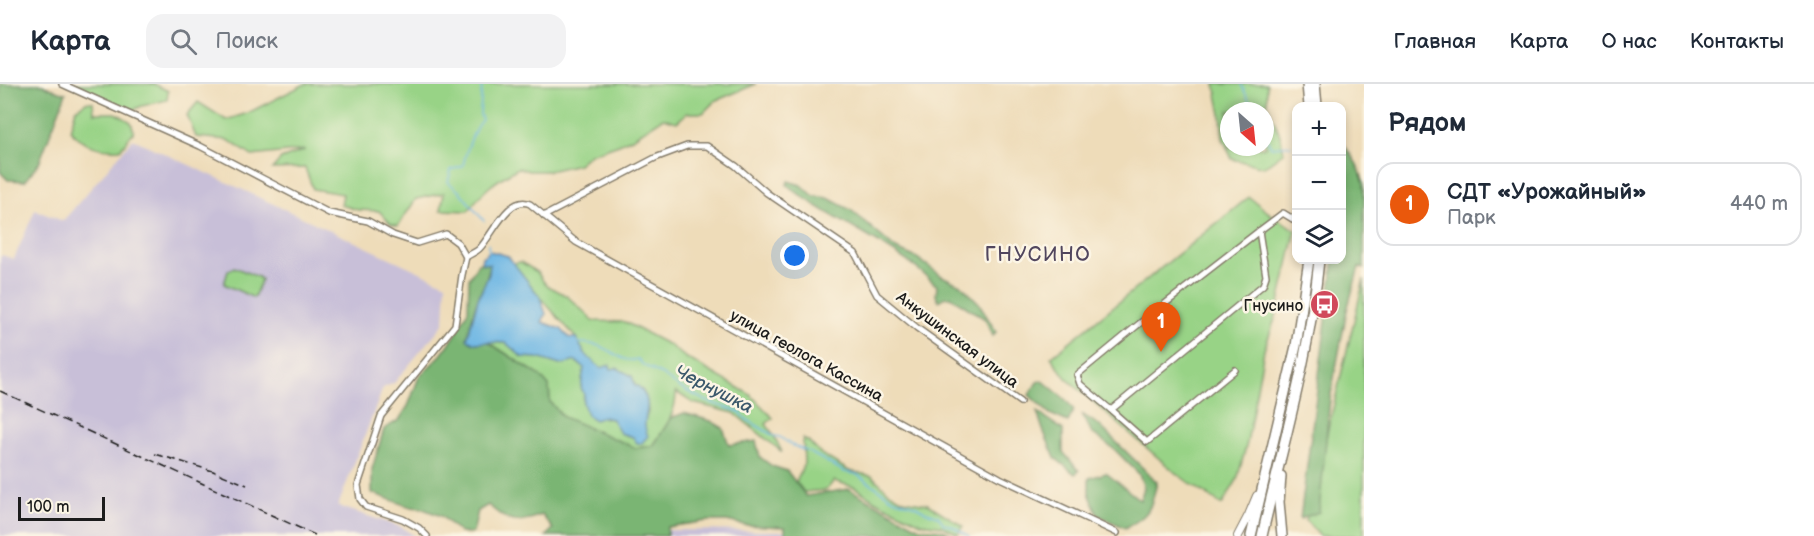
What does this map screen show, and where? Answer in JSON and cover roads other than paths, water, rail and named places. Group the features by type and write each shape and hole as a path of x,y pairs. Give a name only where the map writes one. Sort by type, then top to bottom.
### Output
{"highway":[{"path":"1307,84 1309,102"},
{"path":"1315,84 1317,102"},
{"path":"1251,536 1296,346 1308,264"},
{"path":"1262,536 1307,346 1318,264"},
{"path":"1282,536 1279,487 1284,447"}],"main road":[{"path":"1238,536 1253,507 1273,446"}],"street":[{"path":"62,84 200,146 329,213 368,220 393,236 417,243 446,234 458,243 466,257 455,325 381,416 358,485 360,499 366,507 404,519 427,536"},
{"name":"Анкушинская улица","path":"544,216 655,158 687,146 707,146 751,177 767,193 855,253 878,295 917,328 1020,402"},
{"name":"улица геолога Кассина","path":"466,257 478,249 515,203 525,201 576,242 990,472 1117,533"},
{"path":"1235,370 1147,442 1080,384 1077,375 1283,213 1292,218"},
{"path":"1111,410 1263,285 1266,276 1259,231"}],"water":[{"path":"490,251 508,256 540,297 546,314 542,322 561,329 570,338 577,338 586,355 601,368 610,365 611,369 617,368 632,376 635,386 638,386 644,393 647,400 645,423 648,436 642,443 637,443 633,437 620,433 612,419 602,417 595,420 587,415 581,387 584,368 576,361 560,365 538,358 522,357 506,343 475,343 467,339 478,299 489,274 490,264 481,263 482,257"}],"waterway":[{"name":"Чернушка","path":"482,84 480,114 482,120 473,135 463,166 451,170 448,182 460,192 484,221"},
{"name":"Чернушка","path":"1241,84 1250,102"},
{"name":"Чернушка","path":"1274,147 1291,145"},
{"name":"Чернушка","path":"488,244 489,252"},
{"name":"Чернушка","path":"577,343 599,346 628,360 638,359 643,365 679,387 706,401 740,412 746,419 774,436 780,437 791,445 845,472 856,474 894,499 938,516 944,524 969,536"}],"railway":[{"path":"0,391 315,535"},
{"path":"155,454 213,471 247,485"}],"place":[{"name":"Гнусино","path":"1324,305"},
{"name":"СДТ «Урожайный»","path":"1161,352"}],"district":[{"name":"ГНУСИНО","path":"1038,254"}]}
